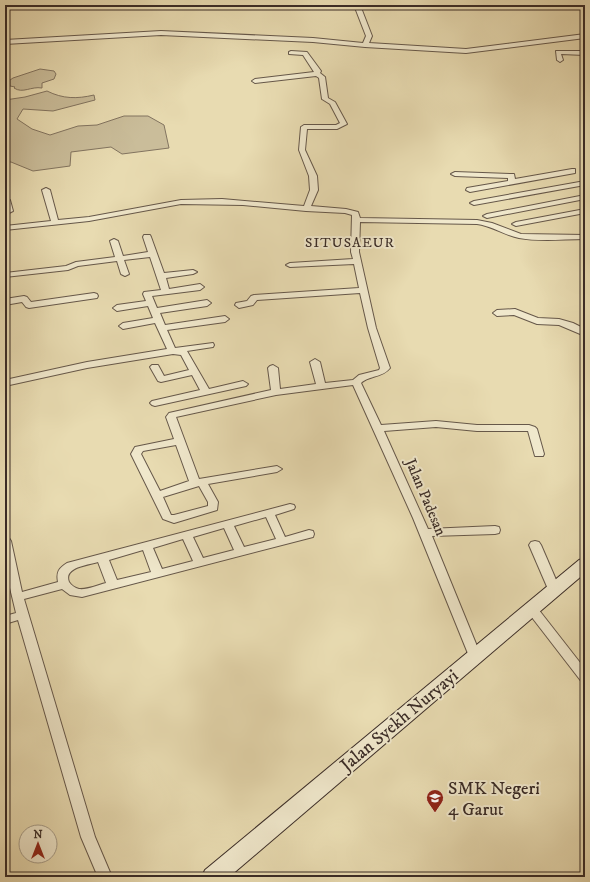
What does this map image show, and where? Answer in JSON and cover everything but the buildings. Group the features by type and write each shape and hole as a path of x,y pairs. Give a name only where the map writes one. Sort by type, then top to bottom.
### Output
{"main road":[{"name":"Jalan Syekh Nuryayi","path":"213,877 585,564"}],"street":[{"path":"357,5 369,36 365,45"},
{"path":"171,34 176,25"},
{"path":"7,34 6,42 132,34 171,34 319,40 365,45 466,51 585,36"},
{"path":"560,60 557,54 558,52 585,53"},
{"path":"291,53 305,53 318,71 317,74"},
{"path":"255,81 317,74 322,76 321,80 323,82 325,99 333,103 344,124 337,127 304,127 302,150 313,176 314,190 306,209"},
{"path":"470,190 512,182 569,168 585,179"},
{"path":"455,174 511,176 512,182"},
{"path":"474,203 585,183"},
{"path":"46,190 55,223"},
{"path":"487,216 585,197"},
{"path":"5,228 89,219 181,202 194,201 229,202 350,212 355,214 356,220 354,243 357,261 384,370 360,378 356,382 276,392 176,413 171,417 180,441 199,483 214,505 212,509 174,519 168,519 138,459 137,451 143,448 180,441"},
{"path":"5,212 9,211 8,202"},
{"path":"516,224 585,211"},
{"path":"356,220 478,222 491,224 512,234 521,236 585,238"},
{"path":"147,237 166,291"},
{"path":"114,241 125,274"},
{"path":"5,275 68,268 76,264 153,254"},
{"path":"290,264 357,261"},
{"path":"160,276 193,272"},
{"path":"172,351 147,294 200,287"},
{"path":"238,305 250,303 254,298 363,290"},
{"path":"5,302 24,299 29,304 94,296"},
{"path":"117,308 207,303"},
{"path":"497,313 515,312 536,321 559,322 570,325 585,333"},
{"path":"123,326 225,319"},
{"path":"5,383 88,364 210,345"},
{"path":"172,351 184,353 206,392"},
{"path":"315,362 320,386"},
{"path":"154,367 161,379 195,372"},
{"path":"273,368 276,392"},
{"name":"Jalan Padesan","path":"356,382 397,467 475,656"},
{"path":"155,403 243,384"},
{"path":"378,428 436,424 477,428 529,428 532,429 539,454"},
{"path":"157,495 199,483 277,469"},
{"path":"290,507 71,566 64,570 62,575 64,584 70,591 75,593 158,574 309,534"},
{"path":"269,513 282,541"},
{"path":"228,524 241,552"},
{"path":"425,533 496,530"},
{"path":"187,535 200,563"},
{"path":"5,541 22,615 88,837 105,877"},
{"path":"535,545 554,589"},
{"path":"146,546 158,574"},
{"path":"102,557 113,585"},
{"path":"17,597 64,584"},
{"path":"531,608 585,678"},
{"path":"5,620 22,615"}],"shaded area":[{"path":"40,69 54,71 56,74 54,79 42,83 42,88 17,90 14,88 15,87 10,86 10,80 13,78"},
{"path":"47,91 59,96 70,98 94,95 95,100 53,111 23,109 17,119 32,129 50,135 78,126 97,125 124,116 148,116 164,125 169,148 122,154 111,147 71,152 70,166 33,171 11,162 5,162 5,100 25,97"}],"place":[{"name":"SMK Negeri 4 Garut","path":"435,813"}],"district":[{"name":"SITUSAEUR","path":"350,242"}]}
